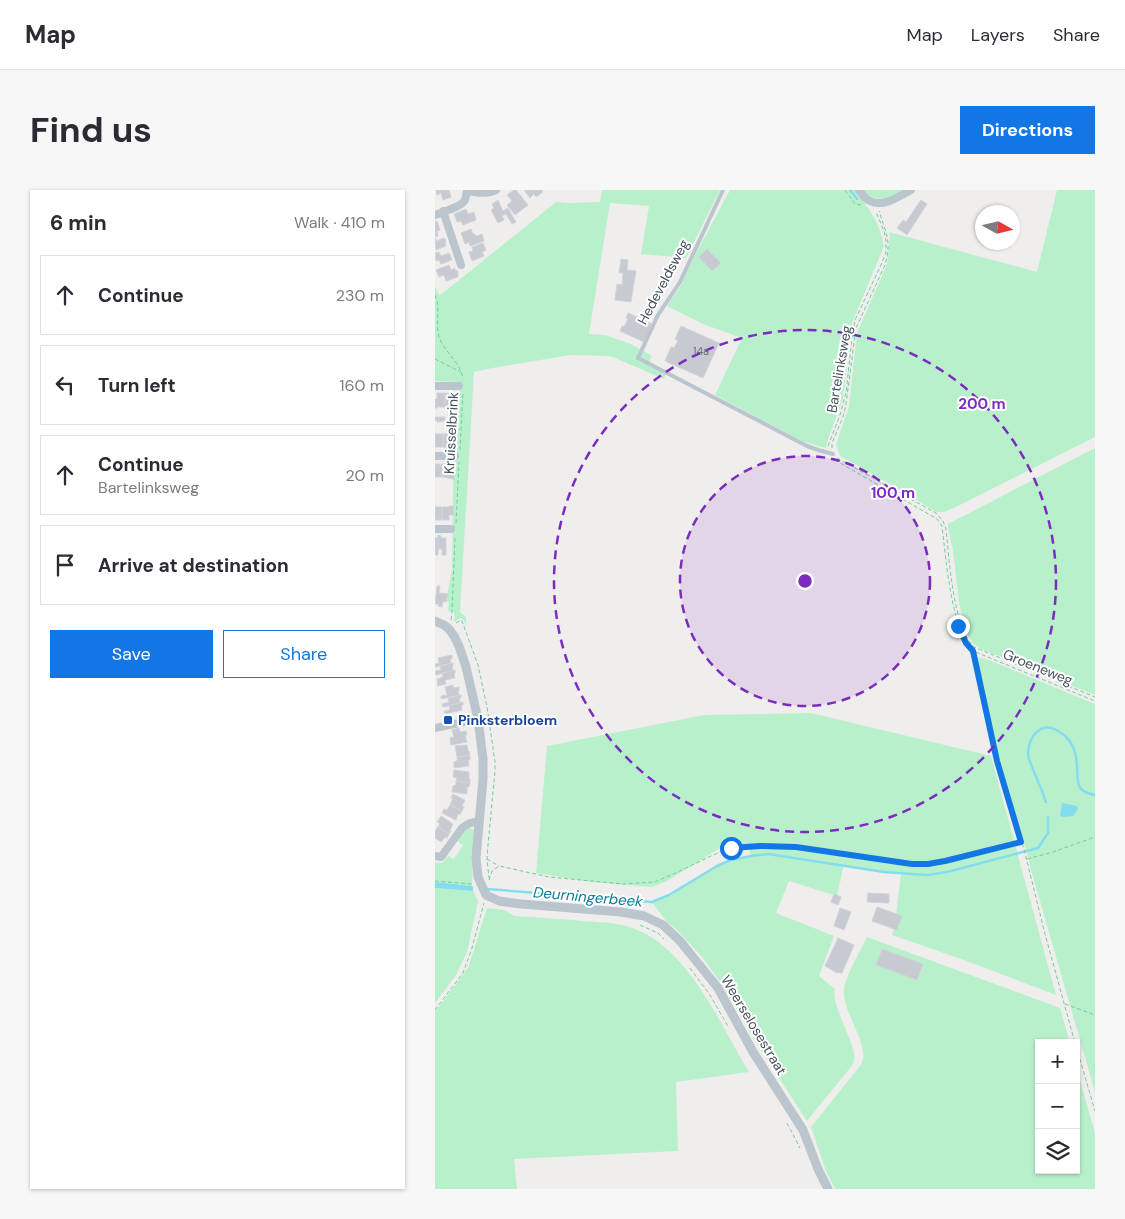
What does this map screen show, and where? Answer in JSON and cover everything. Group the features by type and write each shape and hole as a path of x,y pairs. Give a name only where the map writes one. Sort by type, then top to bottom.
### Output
{"street":[{"path":"435,215 461,204 465,200 466,191 483,193 496,190"},
{"path":"859,190 869,201 876,205 911,190"},
{"path":"443,212 461,265"},
{"path":"435,386 462,385"},
{"path":"435,456 455,456"},
{"path":"435,529 451,529"},
{"path":"435,620 449,629 459,646 466,666 478,719 483,759 476,858 481,889"},
{"path":"435,728 478,719"},
{"path":"435,856 441,857 467,824 479,822"},
{"name":"Weerselosestraat","path":"481,889 499,901 621,912 644,916 663,925 680,941 718,988 753,1052 803,1130 828,1189"}],"lane":[{"name":"Hedeveldsweg","path":"723,190 681,282 658,315 638,358 807,446 831,453"}],"path":[{"name":"Bartelinksweg","path":"831,453 847,404 857,328 888,253 887,235 876,205"},
{"name":"Bartelinksweg","path":"831,453 828,444 840,415 846,393 855,320 886,252 884,231 876,205"},
{"name":"Kruisselbrink","path":"435,296 438,304 437,332 443,345 458,364 462,373 452,611"},
{"path":"435,359 462,373"},
{"path":"831,453 836,458 936,513 943,521 956,607 965,635 974,647 973,651 999,769 1026,856 1036,901 1074,1039"},
{"path":"831,453 830,456 836,461 937,519 942,526 951,594 958,626 966,643 973,651"},
{"name":"Groeneweg","path":"974,647 1095,697"},
{"name":"Groeneweg","path":"973,651 1095,701"},
{"path":"1026,859 1053,852 1095,837"},
{"path":"487,859 499,866 549,877 623,884 655,882 713,854 731,848 760,846 796,847 912,864 928,864 1021,842"},
{"path":"489,879 492,871 499,866"},
{"path":"435,881 481,889 472,948 463,972 435,1010"},
{"path":"640,925 664,938"},
{"path":"687,964 710,995 732,1033"},
{"path":"1064,1004 1095,1015"},
{"path":"1080,1060 1095,1112"},
{"path":"785,1118 802,1153"}],"green space":[{"path":"602,190 720,190 686,258 641,254 649,206 610,203 589,334 605,335 631,344 652,356 648,365 666,374 664,379 609,356 570,355 474,372 460,612 466,617 466,627 461,618 454,622 454,612 448,611 449,602 446,602 452,569 454,433 457,382 435,381 435,286 439,295 443,293 556,202 600,202"},
{"path":"730,190 855,190 877,223 884,246 852,323 843,399 826,448 804,442 715,395 742,338 703,324 667,306 681,285"},
{"path":"863,190 905,190 888,197 878,198 868,195"},
{"path":"1057,190 1095,190 1095,437 956,507 944,512 936,512 840,456 836,444 849,407 857,333 887,264 889,232 1037,272"},
{"path":"1095,448 1095,695 979,648 972,642 967,633 959,603 948,524"},
{"path":"976,657 989,660 1095,704 1095,1092 1029,860 1004,782"},
{"path":"811,713 991,756 1056,995 892,935 898,917 896,915 901,873 844,865 837,896 789,881 776,913 834,936 819,976 835,989 834,994 854,1057 851,1067 807,1121 760,1049 723,986 702,957 666,921 652,902 669,895 717,866 731,860 750,856 750,850 747,845 722,847 667,881 652,887 591,882 536,873 547,746 704,715"},
{"path":"467,828 474,830 472,886 435,882 435,862 442,863 448,856 454,859 463,845 457,841"},
{"path":"435,888 473,891 478,901 467,952 456,975 435,1003"},
{"path":"487,908 504,910 515,916 613,923 641,931 661,944 680,962 711,1005 749,1072 676,1082 678,1151 514,1159 517,1189 435,1189 435,1012 468,968"},
{"path":"867,937 1060,1008 1069,1039 1035,1039 1035,1174 1080,1174 1080,1080 1095,1133 1095,1189 835,1189 826,1171 811,1127 860,1066 863,1059 861,1043 845,999 845,985"}],"water":[{"path":"1062,803 1077,806 1078,809 1073,816 1060,816"},
{"path":"435,882 473,886 473,891 435,888"}],"building":[{"path":"436,190 449,190 451,197 443,200 441,193 437,195"},
{"path":"514,190 528,205 515,215 507,205 512,201 507,195"},
{"path":"524,190 542,190 543,192 536,197 534,194 530,198"},
{"path":"498,200 503,211 508,208 516,222 512,224 506,214 502,216 504,220 498,223 491,210 494,208 492,204"},
{"path":"921,200 927,204 907,235 897,228 903,220 906,222"},
{"path":"466,209 468,214 474,212 476,220 463,225 461,221 457,222 454,214"},
{"path":"437,221 440,230 437,231 438,236 435,237 435,222"},
{"path":"471,229 473,234 477,236 482,234 484,241 470,246 469,242 465,244 461,233"},
{"path":"435,238 437,241 445,239 446,246 436,250"},
{"path":"483,243 486,250 482,252 484,256 472,261 469,252 473,251 472,247"},
{"path":"707,249 721,263 712,271 699,257"},
{"path":"439,252 441,256 449,253 452,260 441,264 439,260 436,261 435,253"},
{"path":"621,259 628,260 627,270 636,271 631,302 615,300 617,284 622,285 623,273 619,273"},
{"path":"449,265 451,270 455,268 458,271 458,277 446,281 444,275 439,277 436,270"},
{"path":"628,313 652,324 644,342 620,331 628,319 626,318"},
{"path":"681,326 719,343 703,378 665,361 671,347 674,348 678,341 675,339"},
{"path":"437,393 445,393 445,407 435,408"},
{"path":"445,393 452,394 452,399 456,399 456,408 445,407"},
{"path":"435,417 445,417 445,421 437,422"},
{"path":"435,433 443,434 443,447 435,447"},
{"path":"454,433 454,442 450,442 450,448 443,447 443,434"},
{"path":"435,464 442,464 442,477 435,477"},
{"path":"442,464 450,464 450,469 454,469 454,479 442,477"},
{"path":"454,506 454,515 449,515 449,520 442,520 442,507"},
{"path":"435,507 442,507 442,520 435,520"},
{"path":"438,535 441,538 446,538 446,555 442,555 442,549 438,549"},
{"path":"435,537 438,538 438,555 435,555"},
{"path":"437,586 440,586 439,593 448,594 446,602 443,601 442,607 438,606 439,604 435,604"},
{"path":"452,655 451,663 435,667 435,664 439,663 438,658"},
{"path":"453,663 453,671 436,675 435,671 441,670 440,666"},
{"path":"455,670 455,678 445,680 446,684 438,686 437,679 443,677 442,673"},
{"path":"453,685 453,688 459,687 459,695 441,699 441,696 447,695 445,687"},
{"path":"461,695 461,698 459,698 460,703 443,707 442,704 449,702 448,698"},
{"path":"463,702 462,710 445,714 444,711 450,710 449,705"},
{"path":"459,728 460,732 466,731 467,742 451,745 450,738 454,737 452,730"},
{"path":"467,745 470,755 457,757 455,746"},
{"path":"470,755 470,760 468,760 469,766 454,768 454,762 457,761 457,757"},
{"path":"454,770 469,772 470,783 456,781 457,778 453,777"},
{"path":"456,781 470,783 469,787 467,787 467,794 452,792"},
{"path":"453,794 465,800 462,811 450,805"},
{"path":"450,805 462,811 458,814 456,820 442,813"},
{"path":"441,816 453,824 449,834 438,827 440,824 437,822"},
{"path":"438,827 449,834 441,842 435,838 435,831"},
{"path":"868,893 889,894 889,903 867,902"},
{"path":"834,894 841,897 838,905 831,902"},
{"path":"877,907 902,916 897,930 872,921"},
{"path":"840,908 851,912 844,930 834,926"},
{"path":"838,938 854,945 842,973 837,973 825,966"},
{"path":"882,949 923,964 917,980 876,965"}],"waterway":[{"path":"850,190 857,199"},
{"name":"Deurningerbeek","path":"1046,802 1028,752 1034,735 1046,728 1055,729 1071,743 1076,754 1079,787 1089,794 1095,795"},
{"name":"Deurningerbeek","path":"487,889 652,902 669,895 717,866 731,860 768,854 884,872 927,875 947,872 1038,848 1048,833 1048,817"}],"place":[{"name":"Pinksterbloem","path":"448,720"}],"route":[{"path":"731,848 760,846 796,847 912,864 928,864 1021,842 997,761 973,651 966,643 958,626"}]}
